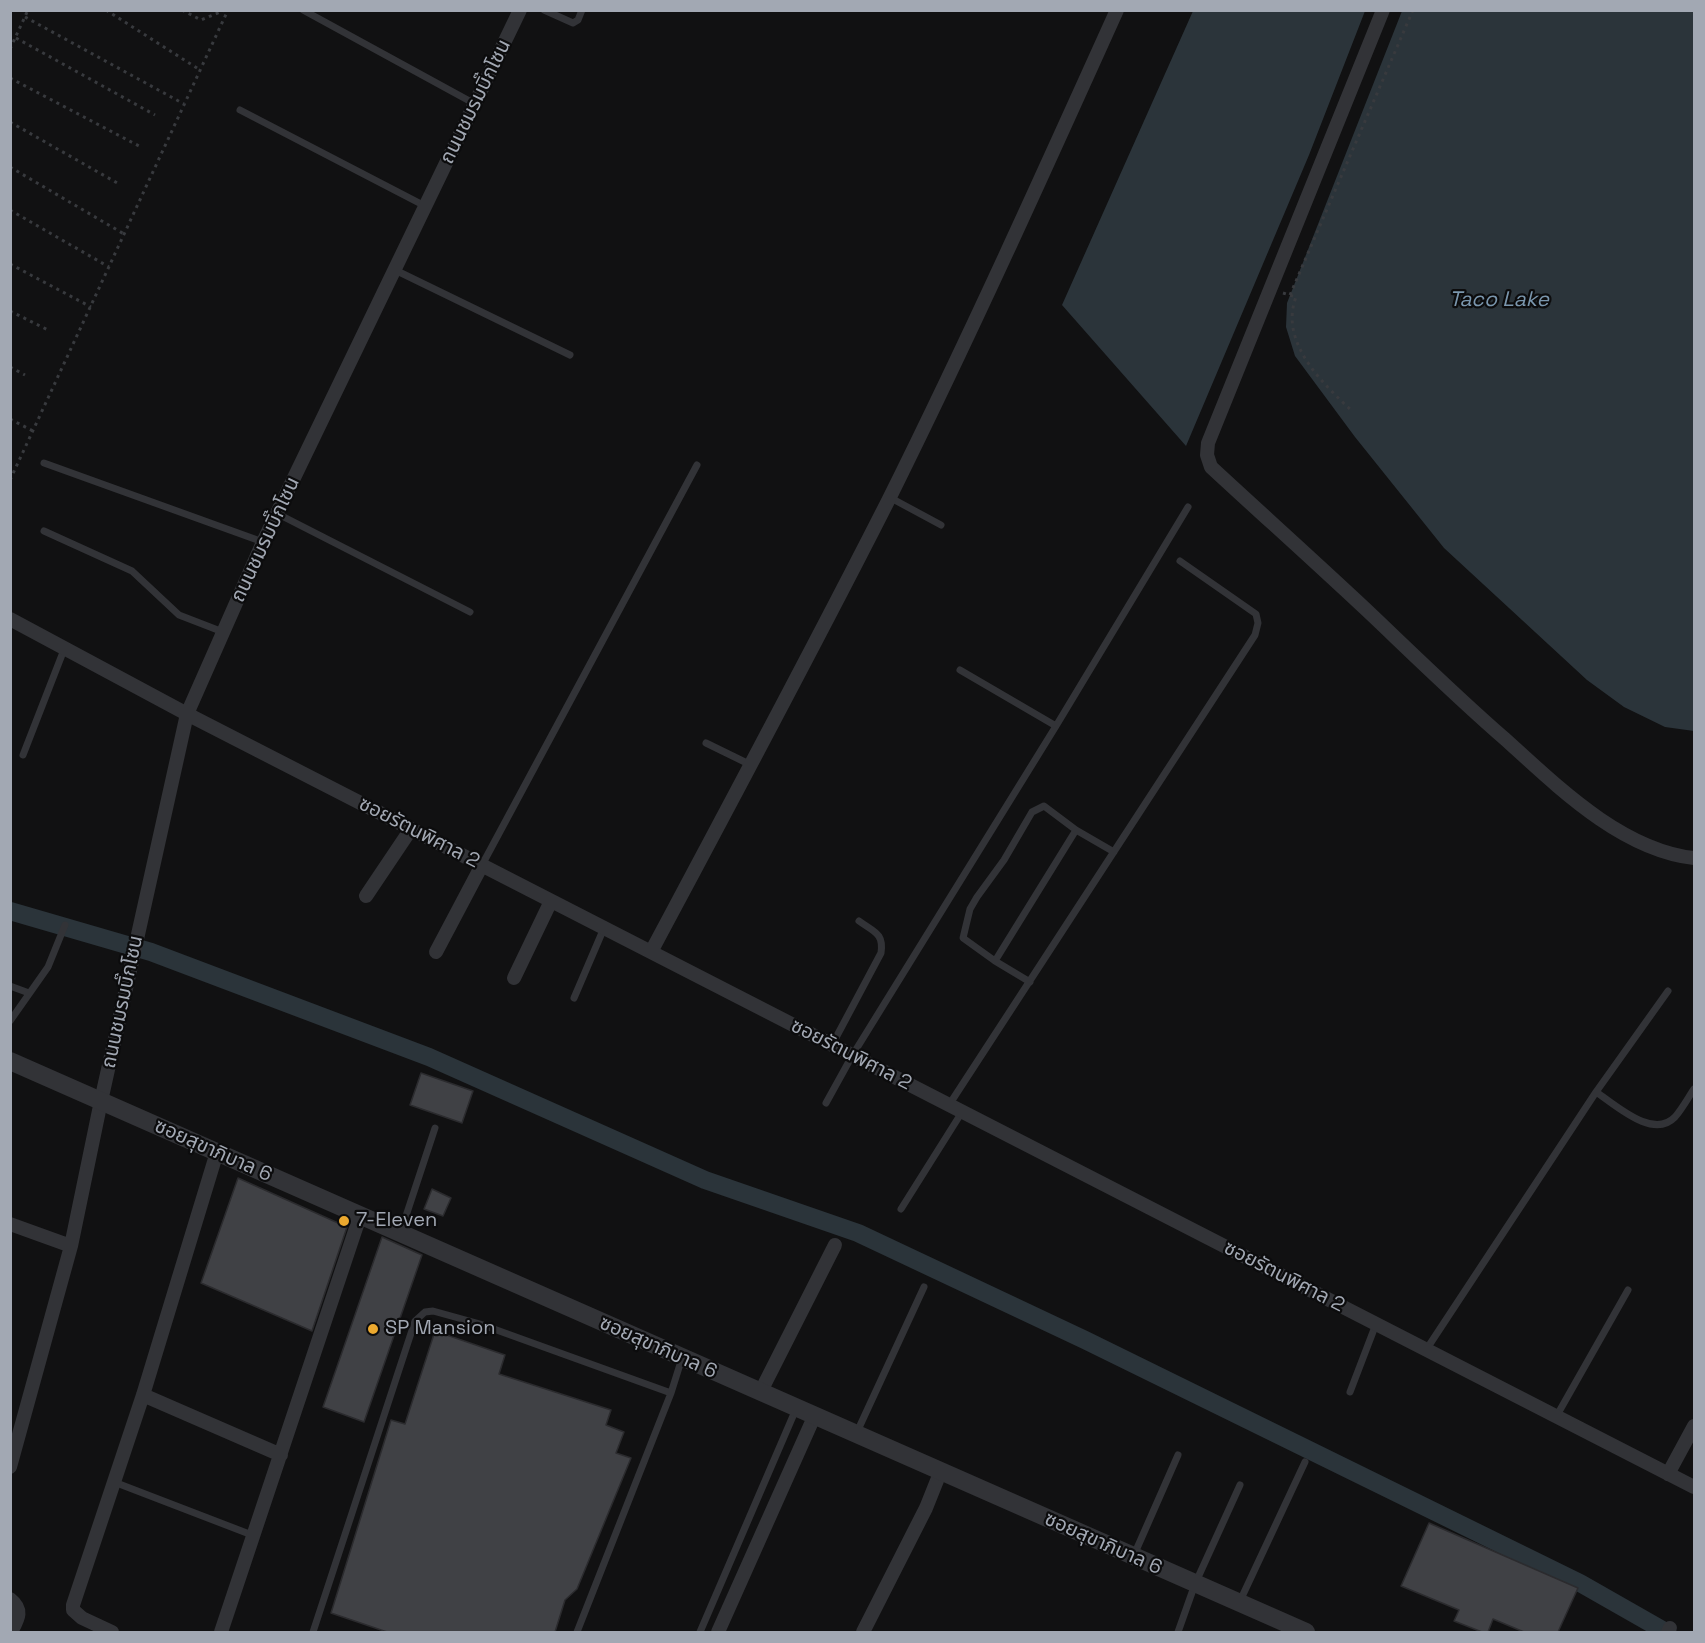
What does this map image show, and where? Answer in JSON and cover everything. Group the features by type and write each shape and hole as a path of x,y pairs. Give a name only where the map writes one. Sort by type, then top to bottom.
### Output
{"street":[{"name":"ถนนชมรมบิ๊กโซน","path":"10,1467 71,1246 187,714 263,542 520,10"},
{"path":"651,952 889,498 1040,180 1117,10"},
{"path":"1383,10 1208,443 1207,455 1211,467 1460,699 1568,795 1625,835 1656,848 1695,858"},
{"name":"ซอยรัตนพิศาล 2","path":"10,619 187,714 482,866 1695,1487"},
{"path":"366,896 411,829"},
{"path":"436,952 482,866"},
{"path":"514,978 551,901"},
{"name":"ซอยสุขาภิบาล 6","path":"10,1061 940,1473 1306,1632"},
{"path":"112,1632 82,1618 73,1610 143,1395 217,1152"},
{"path":"220,1632 360,1216"},
{"path":"10,1224 71,1246"},
{"path":"760,1393 835,1245"},
{"path":"143,1395 281,1455"},
{"path":"718,1632 814,1417"},
{"path":"1668,1474 1695,1426"},
{"path":"863,1632 926,1509 940,1473"},
{"path":"10,1599 20,1610 11,1632"}],"lane":[{"path":"303,10 475,104"},
{"path":"544,10 573,23 578,20 582,10"},
{"path":"240,110 425,206"},
{"path":"395,270 570,355"},
{"path":"44,463 263,542"},
{"path":"482,866 697,465"},
{"path":"889,498 940,525"},
{"path":"826,1103 852,1056 1188,507"},
{"path":"278,514 470,612"},
{"path":"44,531 132,571 179,615 223,632"},
{"path":"949,1105 1254,635 1258,624 1256,614 1180,561"},
{"path":"23,755 64,647"},
{"path":"960,670 1056,726"},
{"path":"706,743 751,765"},
{"path":"1030,982 963,938 970,909 977,897 1004,860 1032,812 1044,806 1076,830 1114,852"},
{"path":"995,961 1076,830"},
{"path":"832,1045 876,965 883,944 881,938 859,921"},
{"path":"10,1021 48,967 65,924"},
{"path":"574,998 604,928"},
{"path":"10,986 29,993"},
{"path":"1426,1350 1596,1092 1668,991"},
{"path":"1596,1092 1643,1123 1656,1126 1674,1118 1695,1089"},
{"path":"901,1209 962,1112"},
{"path":"400,1233 435,1128"},
{"path":"856,1435 924,1287"},
{"path":"1556,1417 1628,1290"},
{"path":"313,1632 415,1321 420,1315 433,1311 480,1324 671,1393"},
{"path":"1350,1392 1376,1324"},
{"path":"577,1632 671,1393 682,1358"},
{"path":"699,1632 796,1409"},
{"path":"1133,1557 1178,1455"},
{"path":"1239,1604 1305,1462"},
{"path":"114,1482 252,1535"},
{"path":"1178,1632 1195,1584 1239,1485"}],"path":[{"path":"10,49 28,10"},
{"path":"106,10 200,70"},
{"path":"182,10 201,20 226,10"},
{"path":"10,480 226,10"},
{"path":"1352,411 1333,394 1307,363 1293,328 1292,307 1296,297 1290,295 1413,10"},
{"path":"25,17 184,104"},
{"path":"16,38 155,115"},
{"path":"10,78 139,146"},
{"path":"10,122 119,184"},
{"path":"10,166 124,234"},
{"path":"10,210 109,267"},
{"path":"10,264 91,307"},
{"path":"10,311 51,331"},
{"path":"10,367 25,375"},
{"path":"10,419 33,431"}],"water":[{"path":"1193,11 1365,11 1309,155 1186,446 1062,305"},
{"name":"Taco Lake","path":"1402,11 1694,11 1694,731 1665,727 1624,707 1587,680 1444,548 1355,437 1295,356 1286,327 1287,303"}],"building":[{"path":"421,1073 473,1091 462,1123 410,1105"},
{"path":"238,1178 347,1227 312,1331 201,1283"},
{"path":"432,1189 451,1198 443,1216 424,1209"},
{"name":"SP Mansion","path":"382,1237 422,1255 364,1422 323,1407"},
{"path":"435,1331 505,1355 499,1374 611,1410 606,1425 624,1432 616,1453 631,1458 577,1589 565,1600 555,1632 387,1632 331,1613 391,1420 405,1424"},
{"path":"1429,1523 1578,1588 1558,1632 1524,1632 1493,1619 1488,1632 1482,1632 1454,1621 1459,1610 1401,1586"}],"waterway":[{"path":"10,911 151,952 429,1057 705,1180 858,1233 1085,1340 1580,1583 1666,1632"}],"place":[{"name":"7-Eleven","path":"344,1221"},
{"name":"SP Mansion","path":"373,1329"}]}
